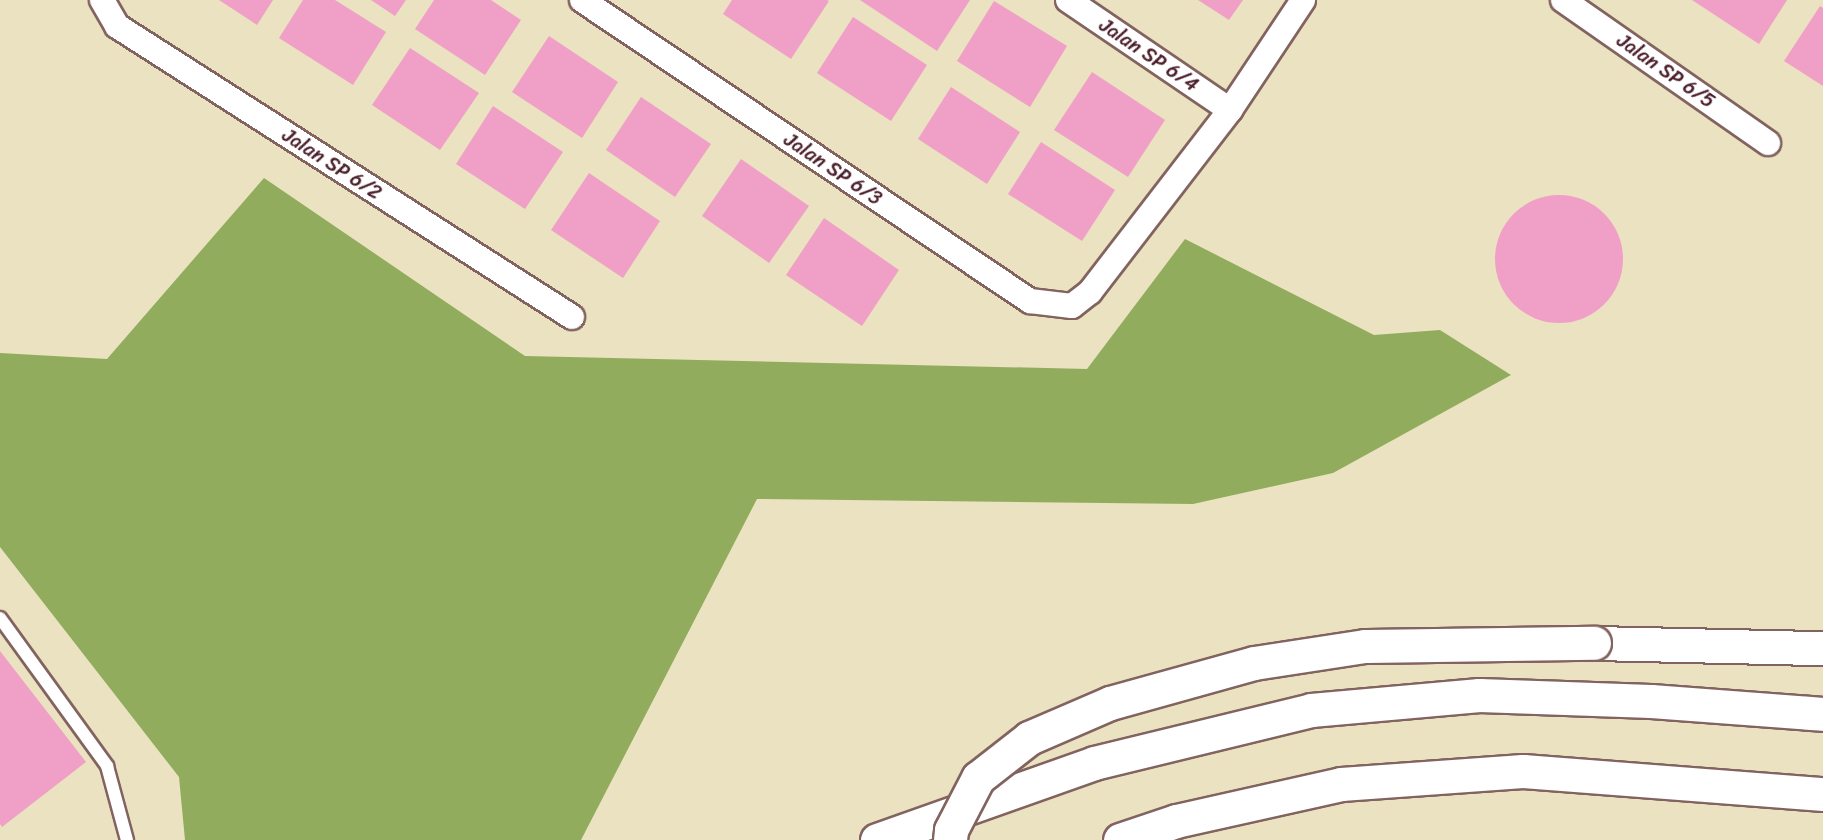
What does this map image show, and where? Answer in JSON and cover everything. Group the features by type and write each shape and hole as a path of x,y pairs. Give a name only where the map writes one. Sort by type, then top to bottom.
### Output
{"highway":[{"path":"950,840 951,830 978,778 1029,738 1110,703 1254,663 1365,646 1594,643 1823,648"},
{"path":"877,840 1094,763 1311,710 1479,695 1651,701 1823,714"},
{"path":"1120,840 1176,821 1341,784 1523,771 1823,794"}],"street":[{"name":"Jalan SP 6/2","path":"102,0 117,26 572,317"},
{"name":"Jalan SP 6/3","path":"582,0 1029,301 1072,306 1090,292 1230,110"},
{"name":"Jalan SP 6/4","path":"1068,0 1230,110"},
{"path":"1230,110 1303,0"},
{"name":"Jalan SP 6/5","path":"1563,0 1768,143"}],"lane":[{"path":"0,618 107,766 127,840"}],"green space":[{"path":"264,178 525,356 1087,369 1185,239 1374,335 1440,330 1511,375 1333,473 1193,504 757,499 581,840 185,840 179,777 0,547 0,353 107,359"}],"building":[{"path":"219,0 273,0 257,25"},
{"path":"303,0 335,0 386,32 353,85 279,38"},
{"path":"371,0 406,0 395,16"},
{"path":"434,0 491,0 521,20 485,75 415,29"},
{"path":"732,0 829,1 791,59 723,14"},
{"path":"860,0 970,0 937,51"},
{"path":"1198,0 1243,0 1229,20"},
{"path":"1692,0 1787,0 1759,44"},
{"path":"994,1 1067,46 1030,107 957,61"},
{"path":"1820,6 1823,8 1823,86 1784,61"},
{"path":"853,17 927,65 891,121 817,73"},
{"path":"549,36 618,82 582,138 512,92"},
{"path":"410,48 479,93 440,150 372,105"},
{"path":"1092,72 1165,120 1128,177 1054,130"},
{"path":"951,87 1020,132 987,184 918,139"},
{"path":"641,97 711,144 675,197 606,150"},
{"path":"493,106 563,152 525,209 456,164"},
{"path":"1041,142 1115,190 1082,241 1008,194"},
{"path":"741,159 809,206 769,263 702,216"},
{"path":"589,173 660,221 623,278 551,230"},
{"path":"1559,195 1583,200 1604,214 1618,235 1623,259 1618,283 1604,304 1583,318 1559,323 1535,318 1514,304 1500,283 1495,259 1500,235 1514,214 1535,200"},
{"path":"824,218 899,270 862,326 786,275"},
{"path":"0,651 86,762 2,827 0,824"}]}
